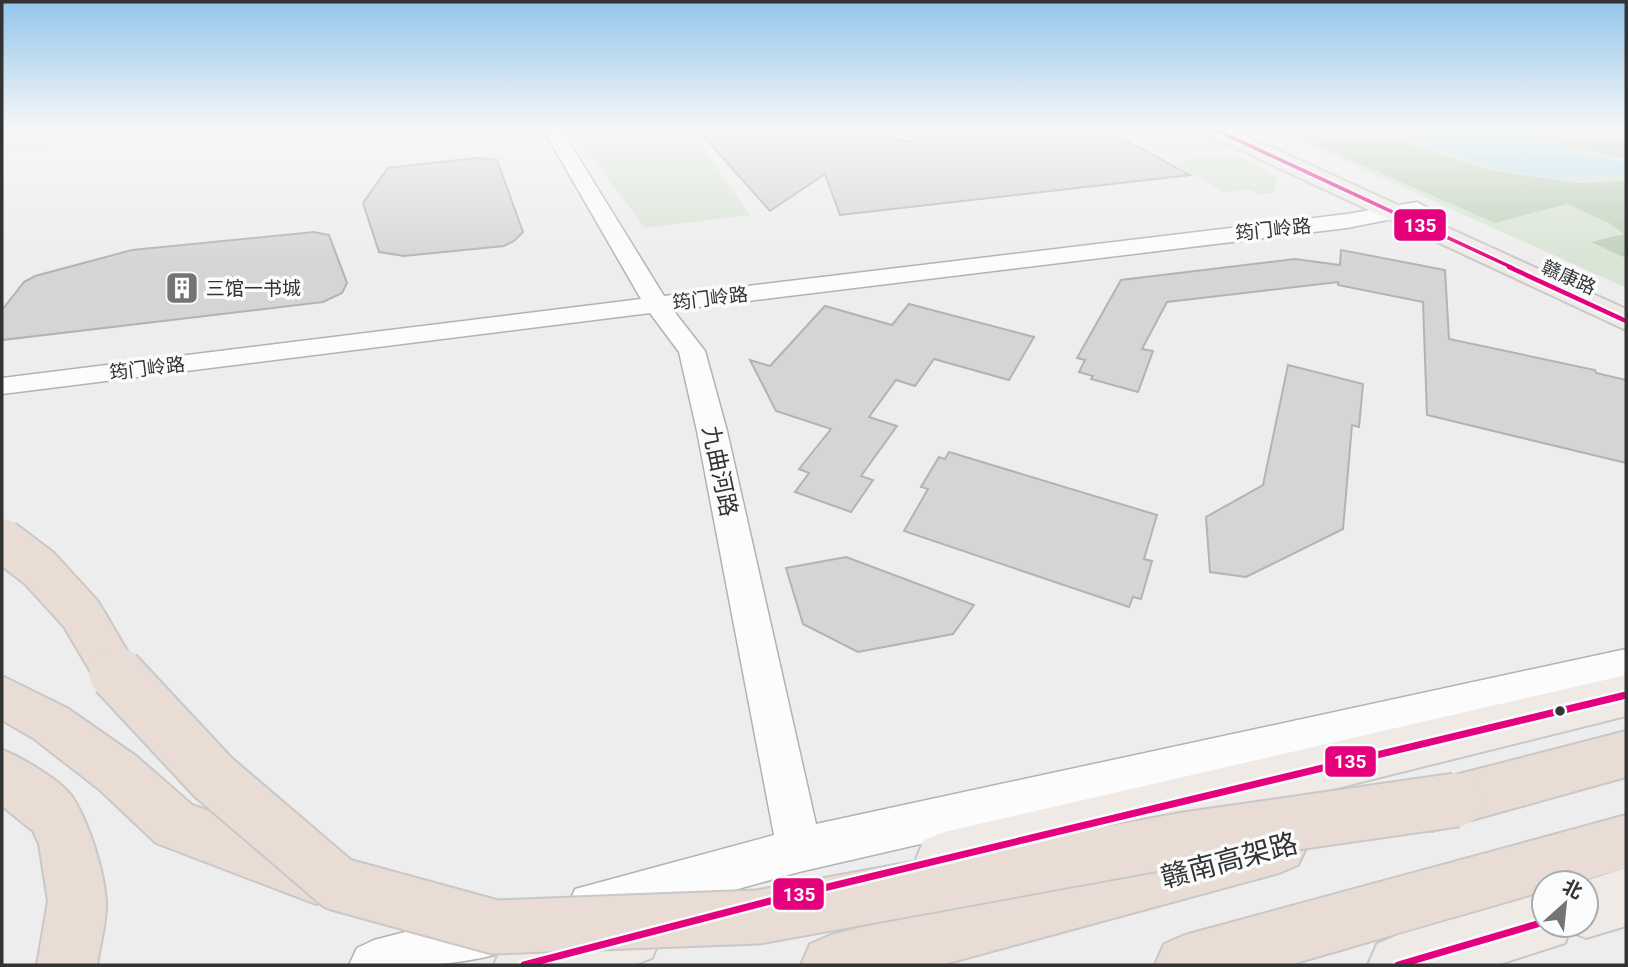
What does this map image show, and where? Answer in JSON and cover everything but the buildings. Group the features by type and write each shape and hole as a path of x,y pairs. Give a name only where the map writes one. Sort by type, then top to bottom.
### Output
{"highway":[{"path":"2,540 38,568 81,614 110,667 194,758 338,884"},
{"path":"2,696 50,723 118,774 175,825 338,884 495,927 758,917 1185,839 1456,800"},
{"name":"赣南高架路","path":"831,965 1626,754"},
{"path":"2,774 52,814 66,844 77,901 67,965"},
{"path":"1580,869 1626,841"},
{"path":"1185,965 1530,897"},
{"path":"1284,965 1530,898"}],"main road":[{"name":"赣康路","path":"1320,174 1626,303"},
{"name":"赣康路","path":"1333,174 1626,321"},
{"path":"524,965 782,898 1626,695"},
{"path":"1600,905 1626,897"},
{"path":"1398,965 1530,899"}],"street":[{"name":"九曲河路","path":"579,174 657,305 692,351 712,431 799,850"},
{"name":"筠门岭路","path":"2,386 1406,211"},
{"path":"374,965 799,850 1626,665"}],"green space":[{"path":"605,174 721,174 750,215 645,228"},
{"path":"1192,174 1276,176 1274,192 1259,195 1251,190 1224,192"},
{"path":"1373,174 1626,174 1626,287"},
{"path":"1383,174 1518,174 1577,183 1626,181 1626,258 1591,242 1624,234 1609,223 1567,204 1495,223"}],"water":[{"path":"1529,174 1626,174 1626,176 1547,177"}],"transit line":[{"name":"135","path":"1311,174 1626,321"},
{"name":"135","path":"524,965 782,898 1626,695"},
{"name":"135","path":"1398,965 1530,926"}],"place":[{"name":"三馆一书城","path":"182,288"}]}
